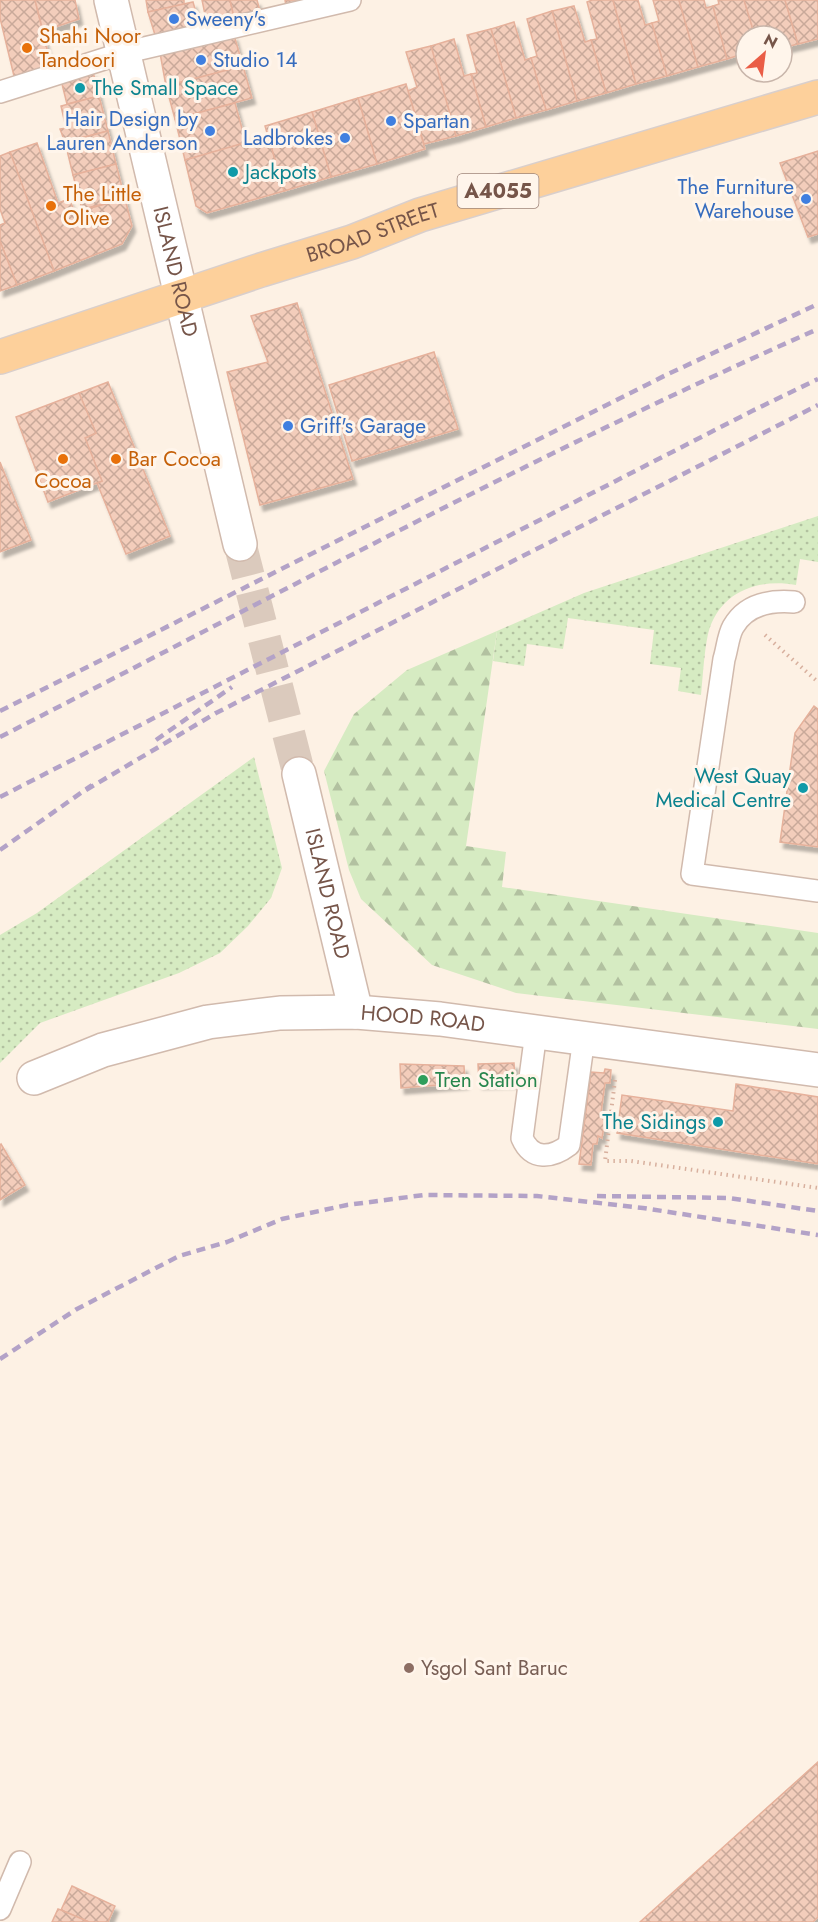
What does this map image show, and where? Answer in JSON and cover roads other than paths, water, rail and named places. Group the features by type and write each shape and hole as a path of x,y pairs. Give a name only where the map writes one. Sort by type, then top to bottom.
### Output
{"main road":[{"name":"BROAD STREET","path":"0,357 352,242 420,215 818,97"}],"street":[{"name":"ISLAND ROAD","path":"111,0 240,544"},
{"name":"ISLAND ROAD","path":"299,774 356,1012"},
{"name":"HOOD ROAD","path":"34,1078 103,1050 207,1022 280,1013 356,1012 440,1019 818,1070"}],"lane":[{"path":"0,92 123,53 350,0"},
{"path":"794,602 774,600 750,608 732,628 724,659 692,874 818,891"},
{"path":"536,1032 522,1138 526,1147 537,1154 550,1156 569,1145 584,1038"},
{"path":"0,1909 20,1862"}],"tunnel":[{"path":"240,544 299,774"}],"railway":[{"path":"0,711 666,375 818,304"},
{"path":"0,737 508,475 818,329"},
{"path":"0,797 818,379"},
{"path":"86,790 216,713 818,405"},
{"path":"156,740 232,687"},
{"path":"0,850 92,785"},
{"path":"0,1359 77,1309 179,1256 227,1242 282,1219 347,1205 424,1195 537,1196 643,1208 818,1235"},
{"path":"597,1196 729,1198 818,1211"}],"place":[{"name":"Sweeny's","path":"174,19"},
{"name":"Shahi Noor Tandoori","path":"27,48"},
{"name":"Studio 14","path":"201,60"},
{"name":"The Small Space","path":"80,88"},
{"name":"Spartan","path":"391,121"},
{"name":"Hair Design by Lauren Anderson","path":"210,131"},
{"name":"Ladbrokes","path":"345,138"},
{"name":"Jackpots","path":"233,172"},
{"name":"The Furniture Warehouse","path":"806,199"},
{"name":"The Little Olive","path":"51,206"},
{"name":"Griff's Garage","path":"288,426"},
{"name":"Cocoa","path":"63,459"},
{"name":"Bar Cocoa","path":"116,459"},
{"name":"West Quay Medical Centre","path":"803,788"},
{"name":"Tren Station","path":"423,1080"},
{"name":"The Sidings","path":"718,1122"},
{"name":"Ysgol Sant Baruc","path":"409,1668"}]}
